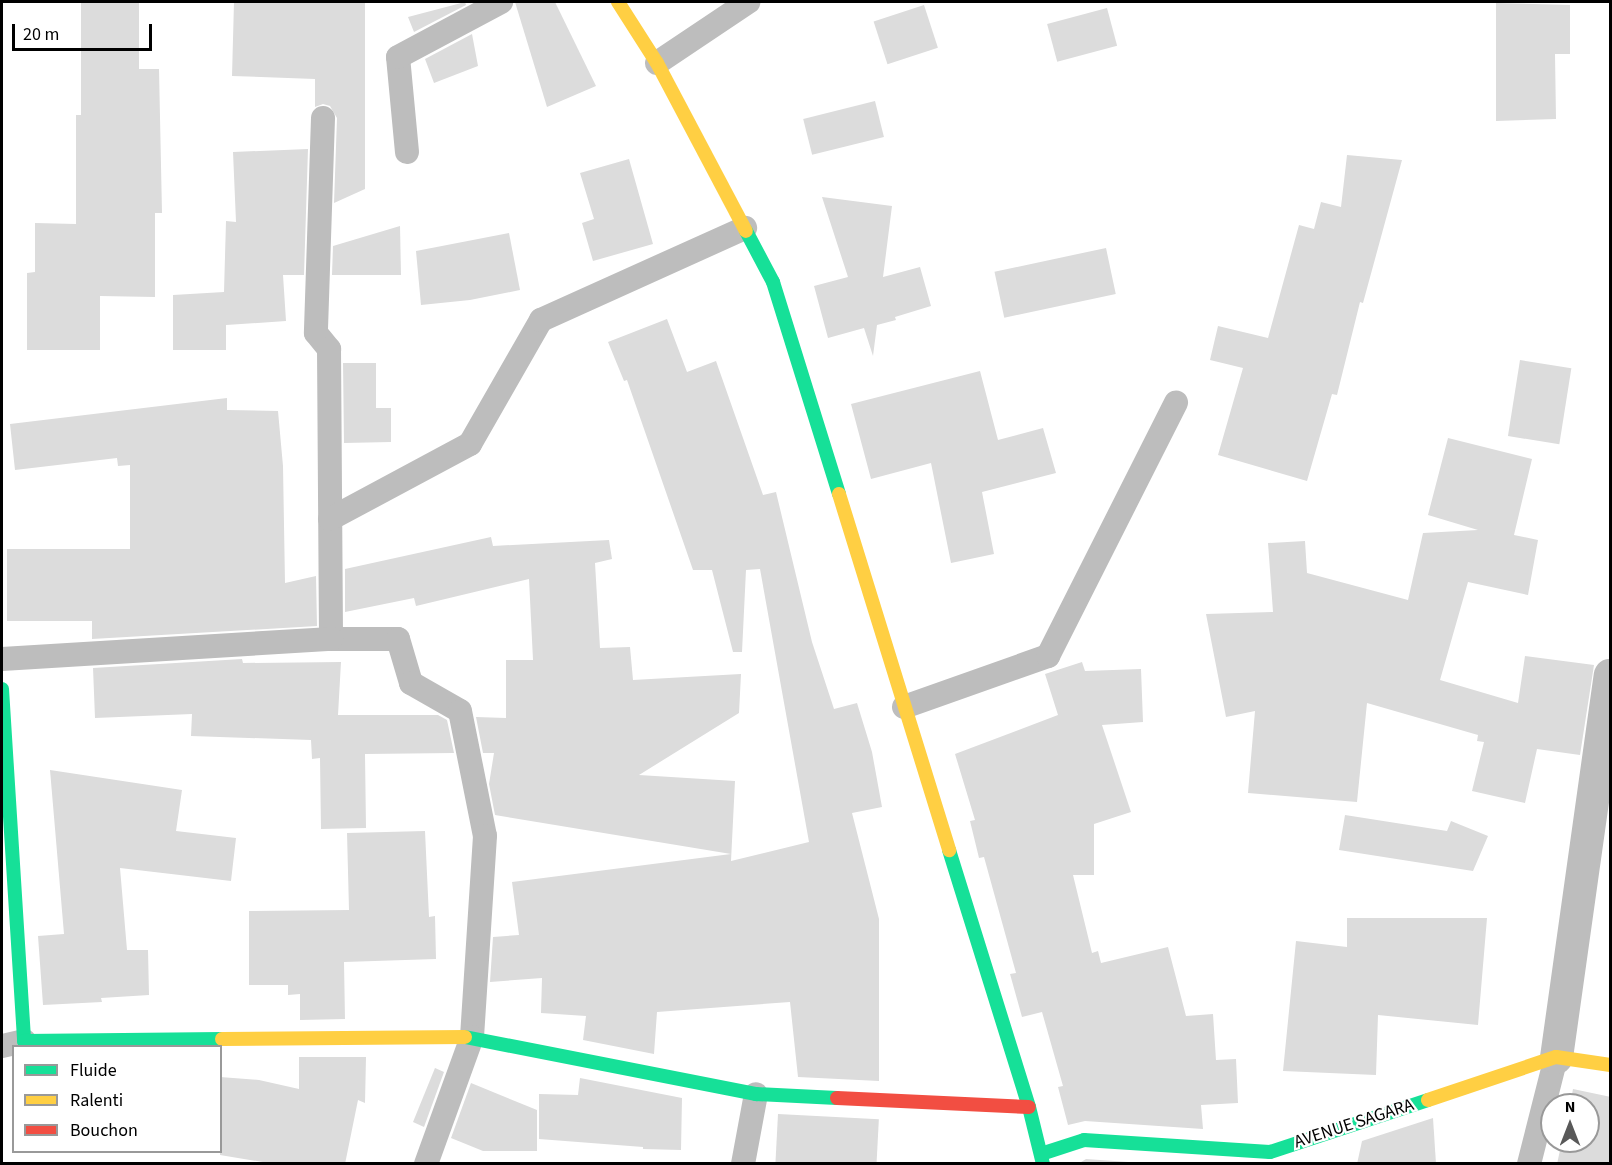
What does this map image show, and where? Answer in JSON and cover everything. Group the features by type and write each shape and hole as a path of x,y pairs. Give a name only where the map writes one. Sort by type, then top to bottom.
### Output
{"street":[{"path":"618,2 657,63 772,282 1029,1107 1042,1159"},
{"path":"1556,1057 1611,675"},
{"path":"2,688 13,1043 472,1037 756,1094 1029,1107"},
{"name":"AVENUE SAGARA","path":"1042,1159 1084,1140 1270,1152 1556,1057 1611,1065"}],"lane":[{"path":"408,152 398,57 501,2"},
{"path":"657,63 748,2"},
{"path":"323,118 316,333 329,349 331,639"},
{"path":"330,519 470,444 541,320 744,228"},
{"path":"904,707 1048,656 1176,403"},
{"path":"2,659 331,639 398,639 411,683 460,711 485,836 472,1037 426,1164"},
{"path":"1529,1164 1556,1057"},
{"path":"743,1164 756,1094"}],"building":[{"path":"81,2 139,2 139,69 159,69 162,213 155,213 155,297 100,296 100,350 27,350 27,273 35,272 35,223 76,224 76,115 81,115"},
{"path":"234,2 365,2 365,189 334,203 337,118 330,106 323,104 315,107 315,79 232,76"},
{"path":"465,2 466,5 414,32 408,17"},
{"path":"515,2 555,2 596,86 547,107"},
{"path":"1496,3 1570,5 1570,54 1555,54 1556,119 1496,121"},
{"path":"924,5 938,48 887,64 874,21"},
{"path":"1107,8 1117,46 1057,62 1047,24"},
{"path":"472,34 478,66 434,83 425,59"},
{"path":"875,101 884,137 812,155 803,119"},
{"path":"308,149 304,275 283,275 286,321 226,325 226,350 173,350 173,295 224,292 226,221 236,222 233,152"},
{"path":"1347,155 1402,160 1363,303 1360,302 1337,395 1332,394 1307,481 1218,455 1243,368 1210,360 1218,326 1268,338 1299,225 1314,229 1321,202 1341,207"},
{"path":"629,159 653,244 593,261 582,223 594,219 580,173"},
{"path":"822,197 892,206 883,277 920,267 931,306 877,325 873,356 864,328 828,338 814,286 848,277"},
{"path":"400,226 401,275 332,275 333,246"},
{"path":"509,233 520,290 470,300 421,305 416,251"},
{"path":"1106,248 1116,294 1004,318 994,272"},
{"path":"667,319 687,372 716,361 763,495 776,492 812,642 834,709 857,703 872,752 882,807 852,813 879,919 879,1081 798,1077 790,1002 657,1012 654,1054 583,1040 586,1016 541,1013 542,978 490,982 493,937 519,935 512,882 731,854 495,815 489,784 494,753 483,753 476,717 506,718 506,660 533,660 529,579 416,606 414,598 345,612 345,569 491,537 493,546 609,540 612,559 595,563 600,648 630,647 633,680 741,674 739,713 639,775 735,781 731,861 809,842 760,569 746,570 742,652 733,652 712,570 693,570 627,380 624,381 608,342"},
{"path":"1520,360 1571,368 1559,444 1508,436"},
{"path":"343,363 376,363 376,408 391,408 391,442 344,443"},
{"path":"980,371 998,440 1043,428 1056,473 982,492 994,554 951,563 931,463 871,479 851,404"},
{"path":"227,398 227,410 278,411 283,466 285,583 316,576 317,626 92,639 92,621 7,621 7,549 130,549 130,465 118,466 117,458 15,470 10,424"},
{"path":"1448,438 1532,459 1514,535 1538,540 1528,595 1468,582 1440,680 1518,703 1525,656 1594,665 1580,755 1537,749 1525,803 1472,791 1484,742 1477,741 1478,735 1367,703 1357,802 1248,793 1255,711 1226,717 1206,614 1273,612 1268,543 1305,541 1307,573 1408,600 1423,533 1478,530 1428,515"},
{"path":"242,659 243,663 341,662 338,715 438,715 447,720 454,753 365,754 366,828 321,829 320,758 312,759 311,740 191,736 192,714 95,718 93,668"},
{"path":"1082,662 1085,671 1141,669 1143,722 1102,725 1131,812 1094,824 1094,875 1073,875 1092,953 1098,951 1101,963 1168,947 1186,1016 1213,1014 1216,1060 1236,1059 1238,1103 1201,1105 1203,1129 1085,1121 1068,1125 1058,1087 1063,1086 1042,1012 1022,1017 1010,974 1016,973 984,857 979,858 970,821 975,820 955,754 1058,715 1045,674"},
{"path":"50,770 182,790 176,831 236,838 231,881 120,868 127,950 148,950 149,995 101,998 102,1002 43,1005 38,936 64,934"},
{"path":"1345,815 1447,831 1451,821 1488,836 1473,871 1339,850"},
{"path":"425,831 429,917 435,916 436,959 344,962 345,1019 300,1020 300,994 288,995 288,985 249,985 249,911 349,910 347,833"},
{"path":"1347,918 1487,918 1478,1025 1378,1015 1376,1075 1283,1071 1296,941 1347,947"},
{"path":"299,1057 366,1057 365,1103 358,1100 345,1164 275,1164 220,1155 222,1153 222,1077 259,1080 299,1089"},
{"path":"435,1068 444,1072 424,1127 413,1122"},
{"path":"580,1078 682,1098 681,1150 643,1149 643,1147 539,1139 539,1094 578,1095"},
{"path":"471,1083 537,1110 537,1151 483,1151 451,1138"},
{"path":"1573,1089 1592,1093 1572,1093"},
{"path":"1600,1095 1611,1097 1611,1164 1557,1164 1559,1153 1600,1153"},
{"path":"778,1114 879,1119 877,1164 775,1164"},
{"path":"1433,1118 1436,1164 1357,1164 1362,1141"},
{"path":"1086,1159 1157,1164 1078,1164"}],"traffic: fast":[{"path":"746,231 773,282 839,494"},
{"path":"2,689 24,1041 222,1039"},
{"path":"949,850 1029,1107 1043,1164"},
{"path":"465,1037 756,1094 837,1098"},
{"path":"1041,1154 1084,1140 1270,1152 1428,1100"}],"traffic: slow":[{"path":"618,2 657,63 746,231"},
{"path":"839,494 949,850"},
{"path":"222,1039 465,1037"},
{"path":"1428,1100 1556,1057 1610,1065"}],"traffic: jam":[{"path":"837,1098 1029,1107"}]}
